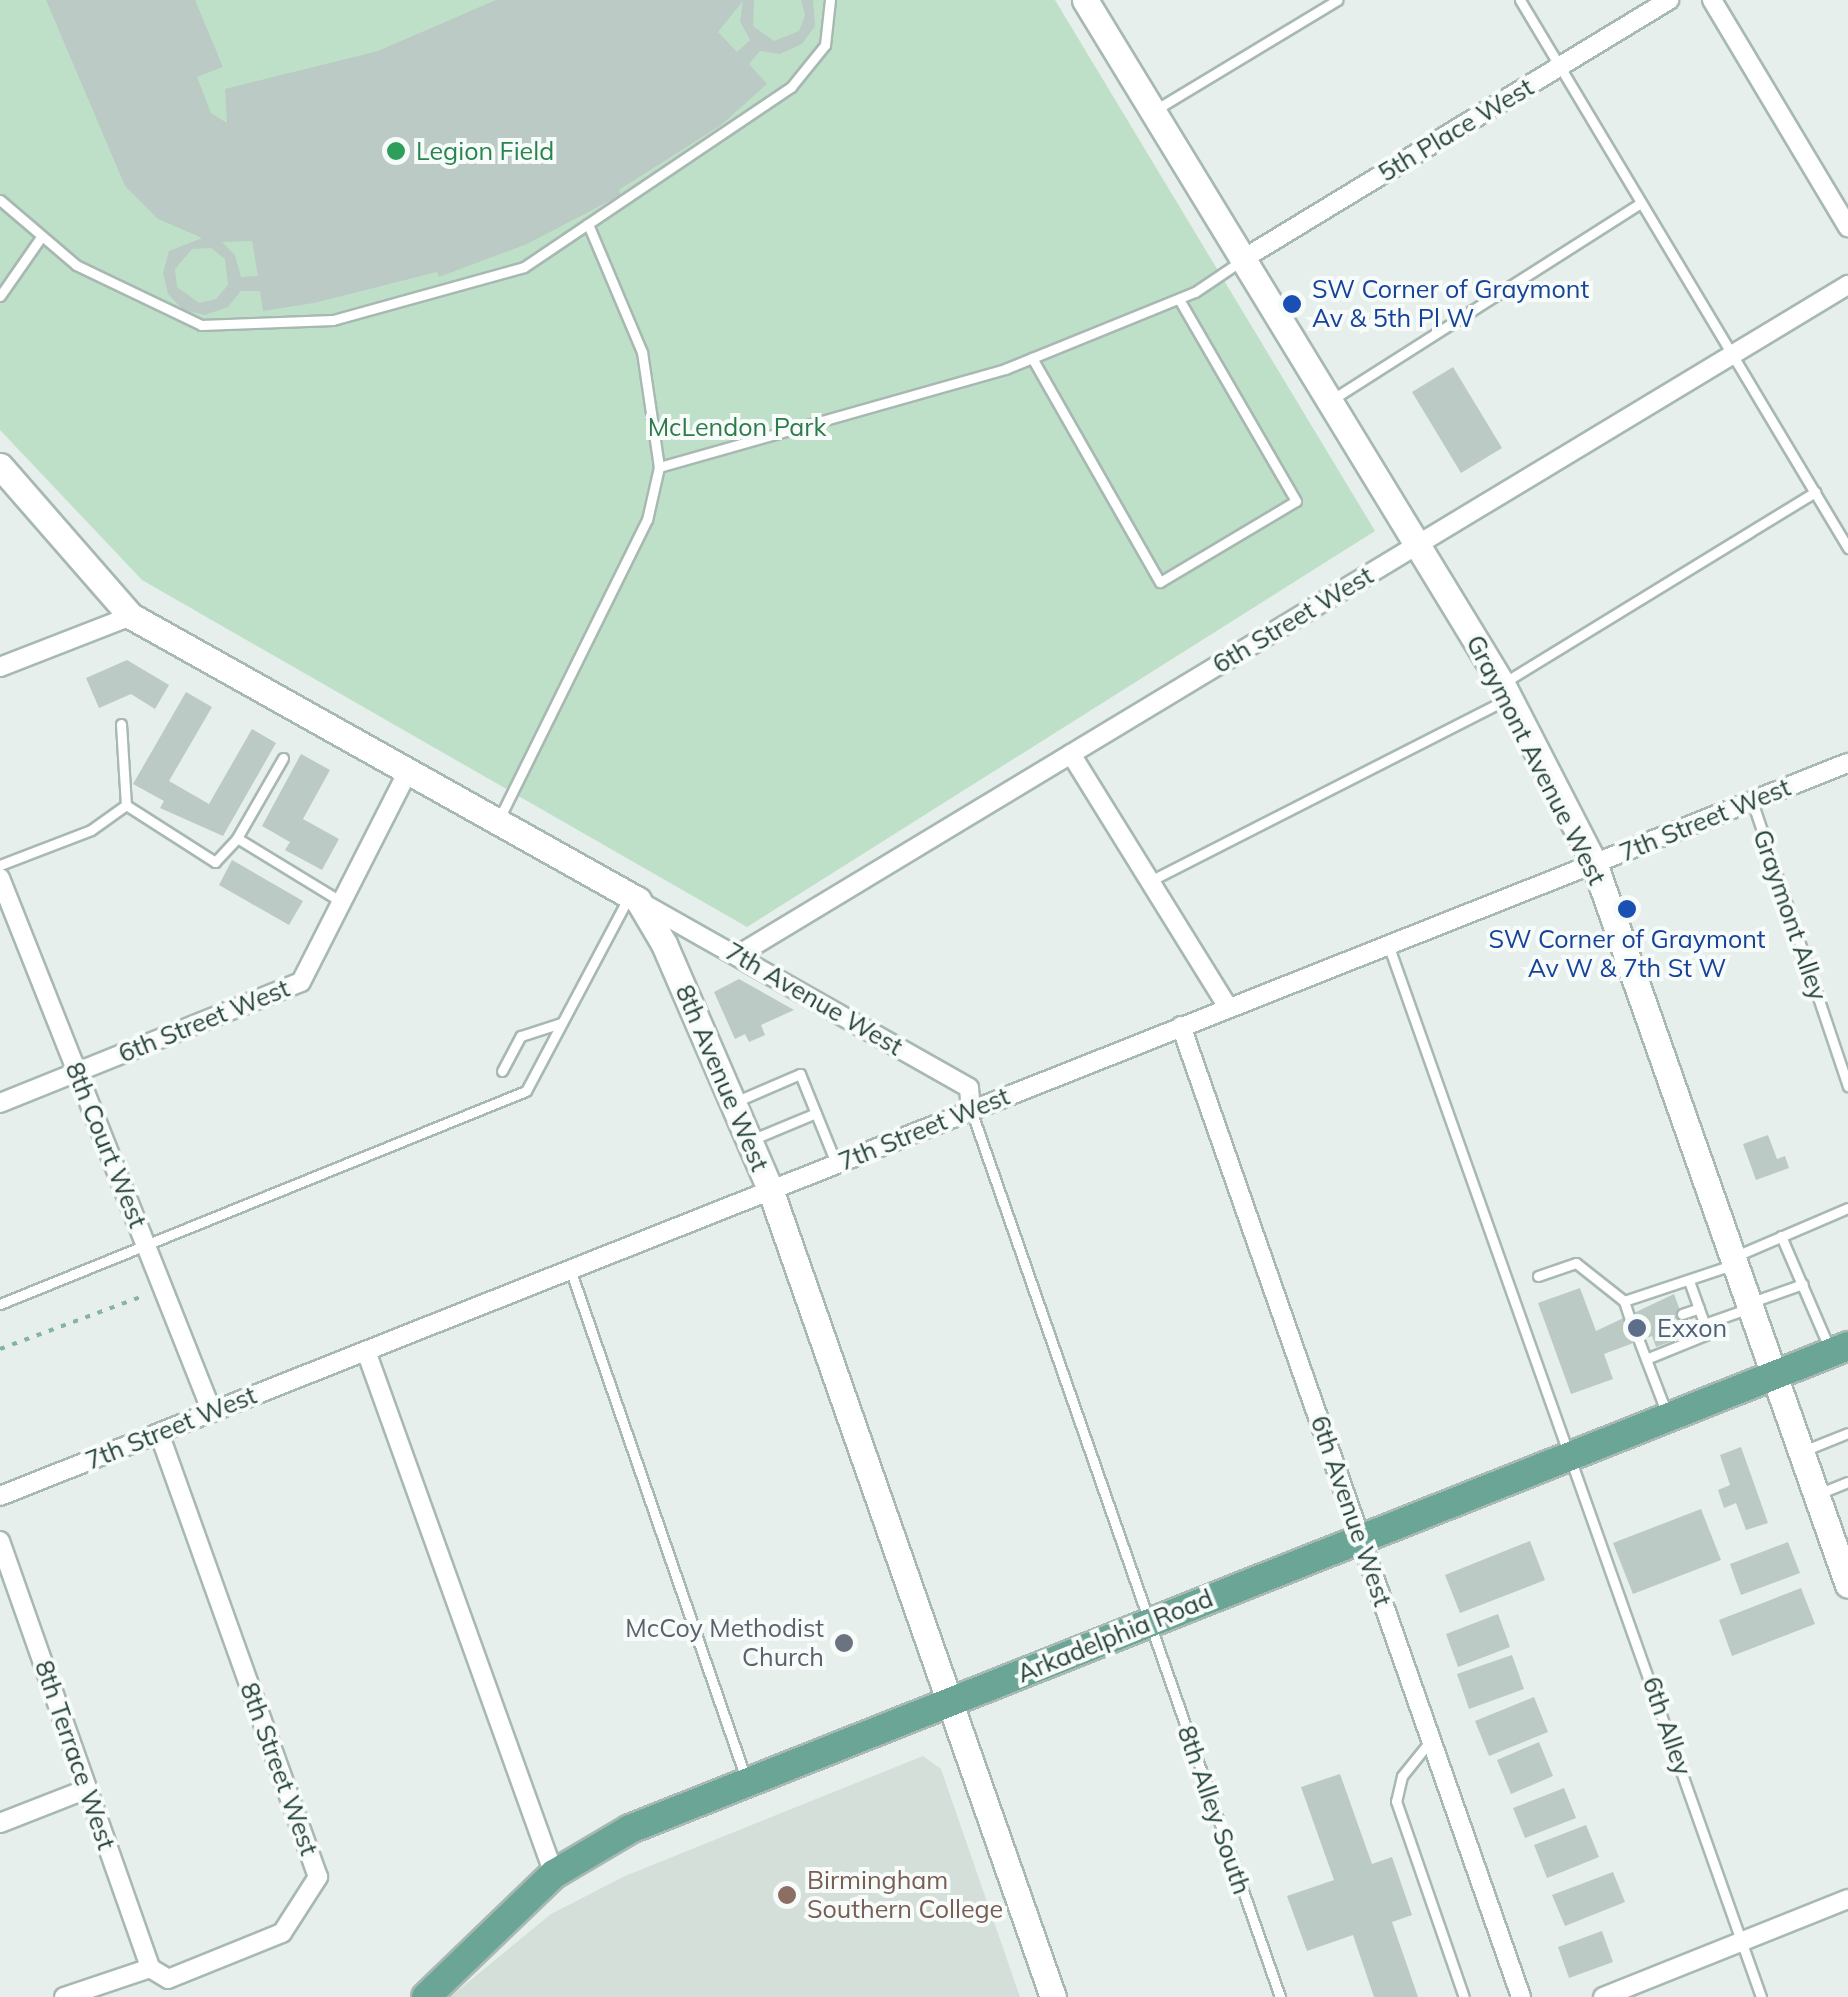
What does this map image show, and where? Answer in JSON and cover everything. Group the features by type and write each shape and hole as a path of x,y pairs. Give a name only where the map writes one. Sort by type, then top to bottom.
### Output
{"main road":[{"name":"Graymont Avenue West","path":"1086,0 1506,690 1594,864 1848,1585"},
{"path":"3,475 131,616 634,898"},
{"name":"8th Avenue West","path":"634,898 664,944 770,1190 1053,1997"},
{"name":"Arkadelphia Road","path":"426,1997 554,1874 630,1829 1840,1350"}],"street":[{"name":"5th Place West","path":"1243,259 1669,0"},
{"path":"1712,0 1848,227"},
{"name":"6th Street West","path":"738,955 1848,285"},
{"path":"0,667 131,616"},
{"path":"1071,754 1228,1007"},
{"name":"7th Street West","path":"0,1496 1848,763"},
{"name":"6th Street West","path":"0,1103 302,982 408,771"},
{"name":"8th Court West","path":"0,878 212,1412"},
{"name":"7th Avenue West","path":"634,898 969,1088 970,1110"},
{"name":"6th Avenue West","path":"1181,1026 1521,1997"},
{"path":"366,1351 554,1874"},
{"name":"8th Street West","path":"64,1997 150,1968 168,1980 282,1933 318,1877 159,1434"},
{"name":"8th Terrace West","path":"0,1541 150,1968"},
{"path":"0,1823 87,1789"},
{"path":"1603,1997 1848,1899"}],"lane":[{"path":"0,200 76,265 200,325 334,320 524,268 790,87 826,44 830,0"},
{"path":"1153,112 1337,0"},
{"path":"1520,0 1848,548"},
{"path":"1331,400 1642,203"},
{"path":"497,822 639,537 659,468 642,352 588,224"},
{"path":"0,296 41,237"},
{"path":"659,468 1032,358 1178,298 1243,259"},
{"path":"1032,358 1160,582 1296,502 1178,298"},
{"path":"1152,880 1506,690 1815,492"},
{"path":"122,724 126,805"},
{"path":"126,805 215,862 237,838 284,758"},
{"name":"Graymont Alley","path":"1752,801 1848,1086"},
{"path":"0,865 91,830 126,805"},
{"path":"237,838 342,902"},
{"path":"0,1304 526,1091 634,898"},
{"name":"6th Alley","path":"1388,944 1572,1454 1761,1997"},
{"path":"502,1071 521,1036 562,1023"},
{"path":"732,1103 800,1074 836,1163"},
{"name":"8th Alley South","path":"970,1110 1280,1997"},
{"path":"749,1141 816,1113"},
{"path":"1689,1280 1848,1208"},
{"path":"1781,1236 1840,1350"},
{"path":"1538,1276 1576,1262 1624,1300 1630,1319"},
{"path":"570,1269 748,1782"},
{"path":"1624,1300 1687,1276 1689,1280 1708,1334 1646,1359"},
{"path":"1704,1324 1803,1284"},
{"path":"1682,1314 1698,1308"},
{"path":"1639,1341 1668,1417"},
{"path":"1800,1452 1848,1433"},
{"path":"1816,1495 1848,1482"},
{"path":"1431,1740 1402,1776 1396,1801 1464,1997"}],"path":[{"path":"0,1349 163,1289"}],"shaded area":[{"name":"Birmingham Southern College","path":"923,1756 941,1769 1020,1997 450,1997 551,1914 625,1876"}],"green space":[{"name":"McLendon Park","path":"0,0 1055,0 1375,531 747,927 142,580 0,430"}],"building":[{"name":"Legion Field","path":"46,0 195,0 223,67 197,77 211,113 227,123 225,89 378,51 496,0 754,0 753,26 774,41 799,31 805,15 801,0 813,0 815,26 802,44 780,54 760,51 749,64 767,84 721,125 619,190 621,195 527,244 439,277 437,272 314,303 263,311 260,291 241,291 228,307 205,315 183,310 168,294 163,273 169,251 202,238 158,219 125,186","holes":["743,1 740,21 750,40 737,52 718,32","252,241 258,276 241,277 235,255 222,242","211,248 225,259 228,285 216,299 199,303 177,287 175,269 192,249"]},
{"path":"1453,367 1502,448 1461,473 1412,392"},
{"path":"127,660 169,685 155,709 131,694 99,708 86,678"},
{"path":"186,692 212,707 169,781 209,804 252,729 276,743 223,836 160,808 164,801 133,784"},
{"path":"301,754 330,770 303,819 339,839 322,870 285,850 290,842 262,826"},
{"path":"232,860 303,901 289,925 219,885"},
{"path":"739,979 794,1010 761,1025 765,1035 749,1042 745,1034 735,1039 714,992"},
{"path":"1768,1135 1777,1159 1785,1156 1789,1168 1756,1180 1743,1144"},
{"path":"1580,1288 1596,1331 1674,1294 1689,1335 1656,1347 1652,1336 1604,1354 1613,1379 1571,1394 1538,1303"},
{"path":"1741,1447 1768,1523 1746,1530 1736,1503 1724,1508 1718,1490 1730,1485 1720,1455"},
{"path":"1701,1509 1721,1560 1633,1594 1613,1543"},
{"path":"1530,1541 1545,1580 1460,1613 1445,1575"},
{"path":"1788,1542 1800,1573 1741,1595 1730,1564"},
{"path":"1801,1588 1815,1624 1732,1656 1719,1620"},
{"path":"1498,1614 1510,1647 1458,1667 1446,1634"},
{"path":"1512,1655 1524,1689 1469,1709 1457,1674"},
{"path":"1534,1697 1548,1732 1489,1756 1475,1721"},
{"path":"1539,1742 1553,1776 1511,1794 1497,1760"},
{"path":"1340,1774 1372,1864 1392,1857 1412,1915 1392,1922 1418,1997 1374,1997 1353,1935 1307,1951 1287,1896 1334,1880 1301,1787"},
{"path":"1564,1788 1576,1818 1525,1838 1513,1808"},
{"path":"1586,1825 1599,1857 1547,1878 1534,1845"},
{"path":"1613,1872 1625,1902 1565,1926 1552,1895"},
{"path":"1602,1931 1613,1962 1569,1978 1558,1947"}],"place":[{"name":"Legion Field","path":"396,151"},
{"name":"SW Corner of Graymont Av & 5th Pl W","path":"1292,304"},
{"name":"SW Corner of Graymont Av W & 7th St W","path":"1627,909"},
{"name":"Exxon","path":"1637,1328"},
{"name":"McCoy Methodist Church","path":"844,1643"},
{"name":"Birmingham Southern College","path":"787,1895"}]}
